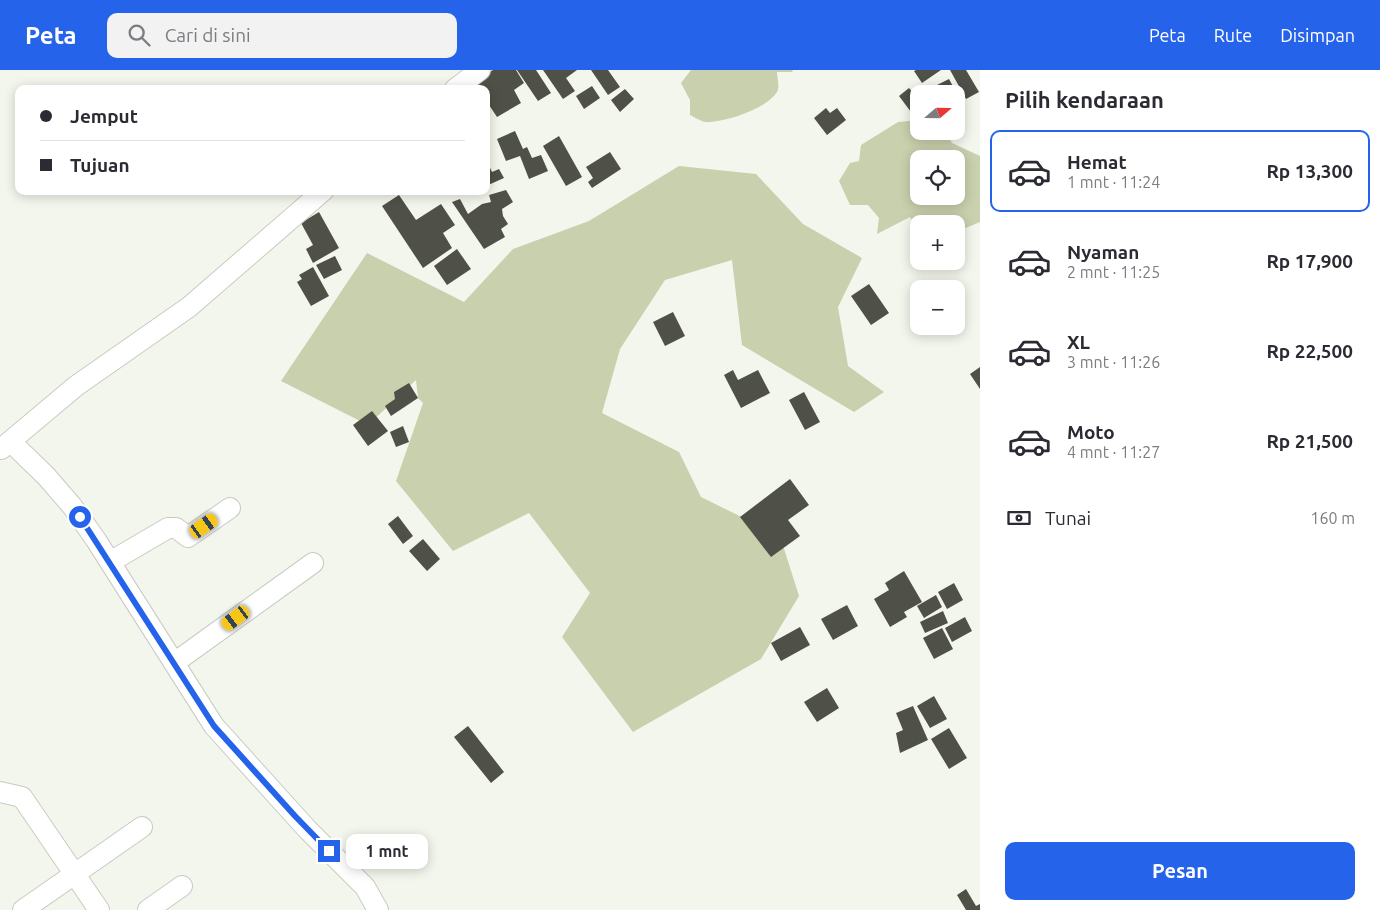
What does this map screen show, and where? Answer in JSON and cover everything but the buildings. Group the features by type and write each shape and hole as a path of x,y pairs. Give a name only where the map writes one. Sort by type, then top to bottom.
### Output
{"street":[{"path":"460,85 480,70"},
{"path":"318,195 189,307 76,386 6,446 46,476 72,506 110,562 214,726 307,829 366,886 378,910"},
{"path":"110,562 168,528 176,528 188,537 230,508"},
{"path":"174,663 312,563"},
{"path":"0,792 22,797 99,910"},
{"path":"23,910 142,827"},
{"path":"148,910 182,886"}],"green space":[{"path":"691,70 793,70 792,72 777,72 777,92 772,98 756,109 736,117 707,122 690,115 690,100 681,83"},
{"path":"910,121 910,140 950,140 952,143 980,156 980,222 965,228 965,215 910,215 910,217 877,234 879,218 868,205 850,205 839,181 850,163 859,161 861,145 898,122"},
{"path":"679,166 756,174 803,224 862,258 838,307 848,366 884,392 854,412 742,345 732,260 665,280 620,349 602,413 679,452 701,497 780,536 799,596 761,659 633,732 562,637 590,593 529,513 453,551 396,481 423,403 418,398 416,380 368,425 281,381 367,253 464,302 513,249 589,221"}],"route":[{"path":"80,517 214,726 329,851"}]}
